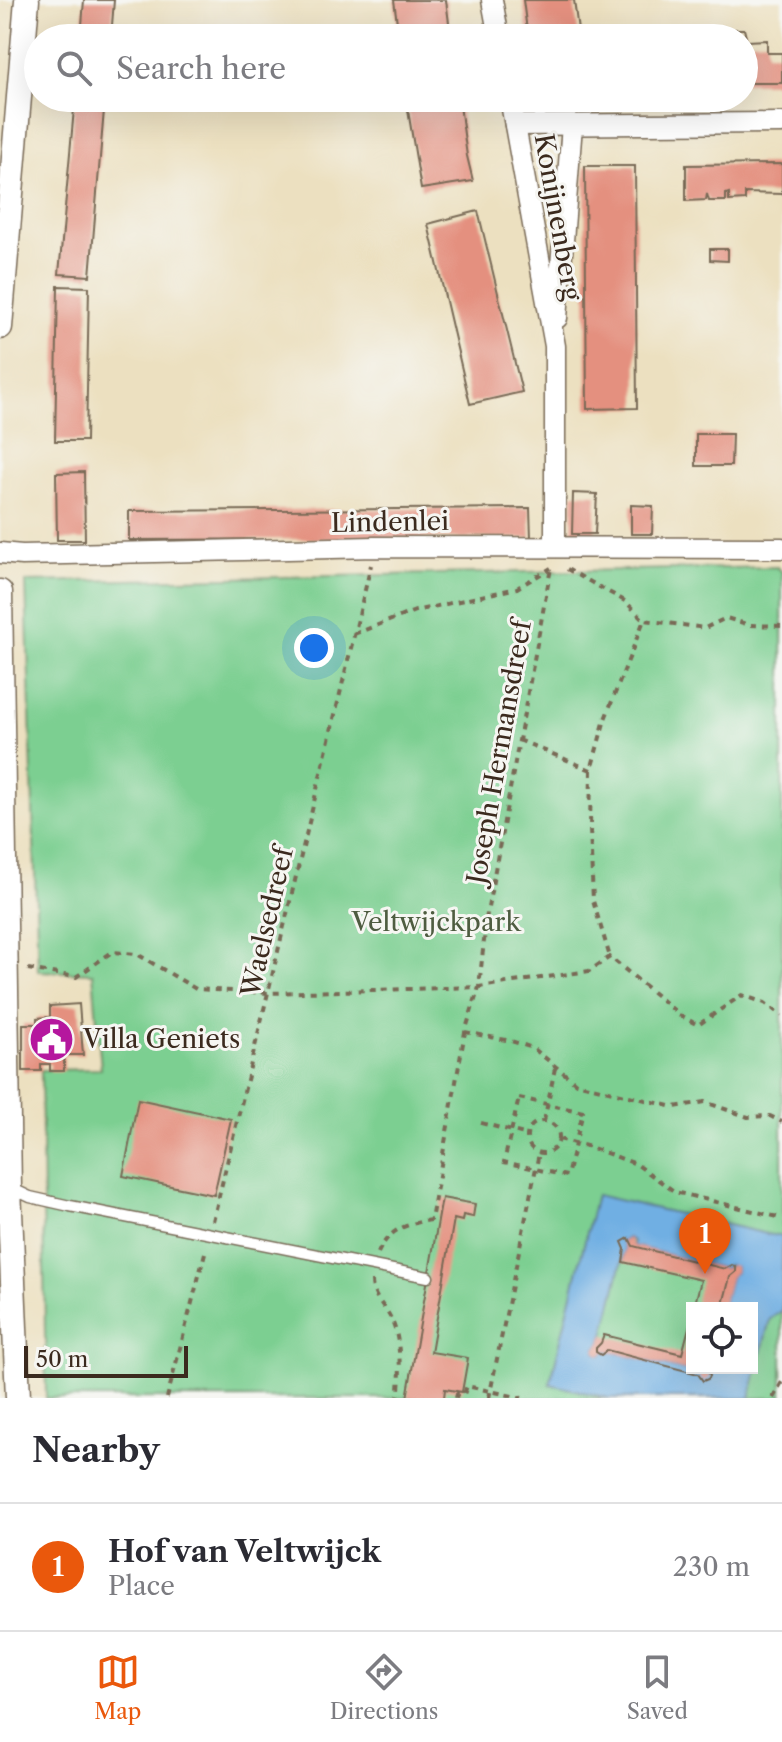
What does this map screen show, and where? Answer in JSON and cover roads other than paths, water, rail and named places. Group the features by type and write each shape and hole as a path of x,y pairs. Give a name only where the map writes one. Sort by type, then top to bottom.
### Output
{"street":[{"path":"25,24 27,0"},
{"path":"492,0 496,24"},
{"path":"0,327 24,36"},
{"name":"Konijnenberg","path":"513,112 555,346"},
{"path":"515,125 782,123"},
{"name":"Konijnenberg","path":"554,554 555,346 572,125"},
{"name":"Lindenlei","path":"0,553 375,547 554,554 782,548"},
{"path":"0,592 6,965 4,1187 18,1398"}],"lane":[{"path":"4,1187 43,1200 210,1236 428,1277"}],"water":[{"path":"596,1195 782,1235 782,1311 770,1319 758,1366 758,1302 724,1302 736,1267 727,1265 725,1269 633,1246 633,1241 628,1238 622,1242 625,1249 604,1335 596,1352 601,1355 607,1350 686,1371 686,1374 698,1374 704,1380 710,1374 756,1374 750,1398 608,1398 550,1384"}],"place":[{"name":"Villa Geniets","path":"52,1039"},
{"name":"Hof van Veltwijck","path":"705,1274"}],"park label":[{"name":"Veltwijckpark","path":"436,922"}]}
